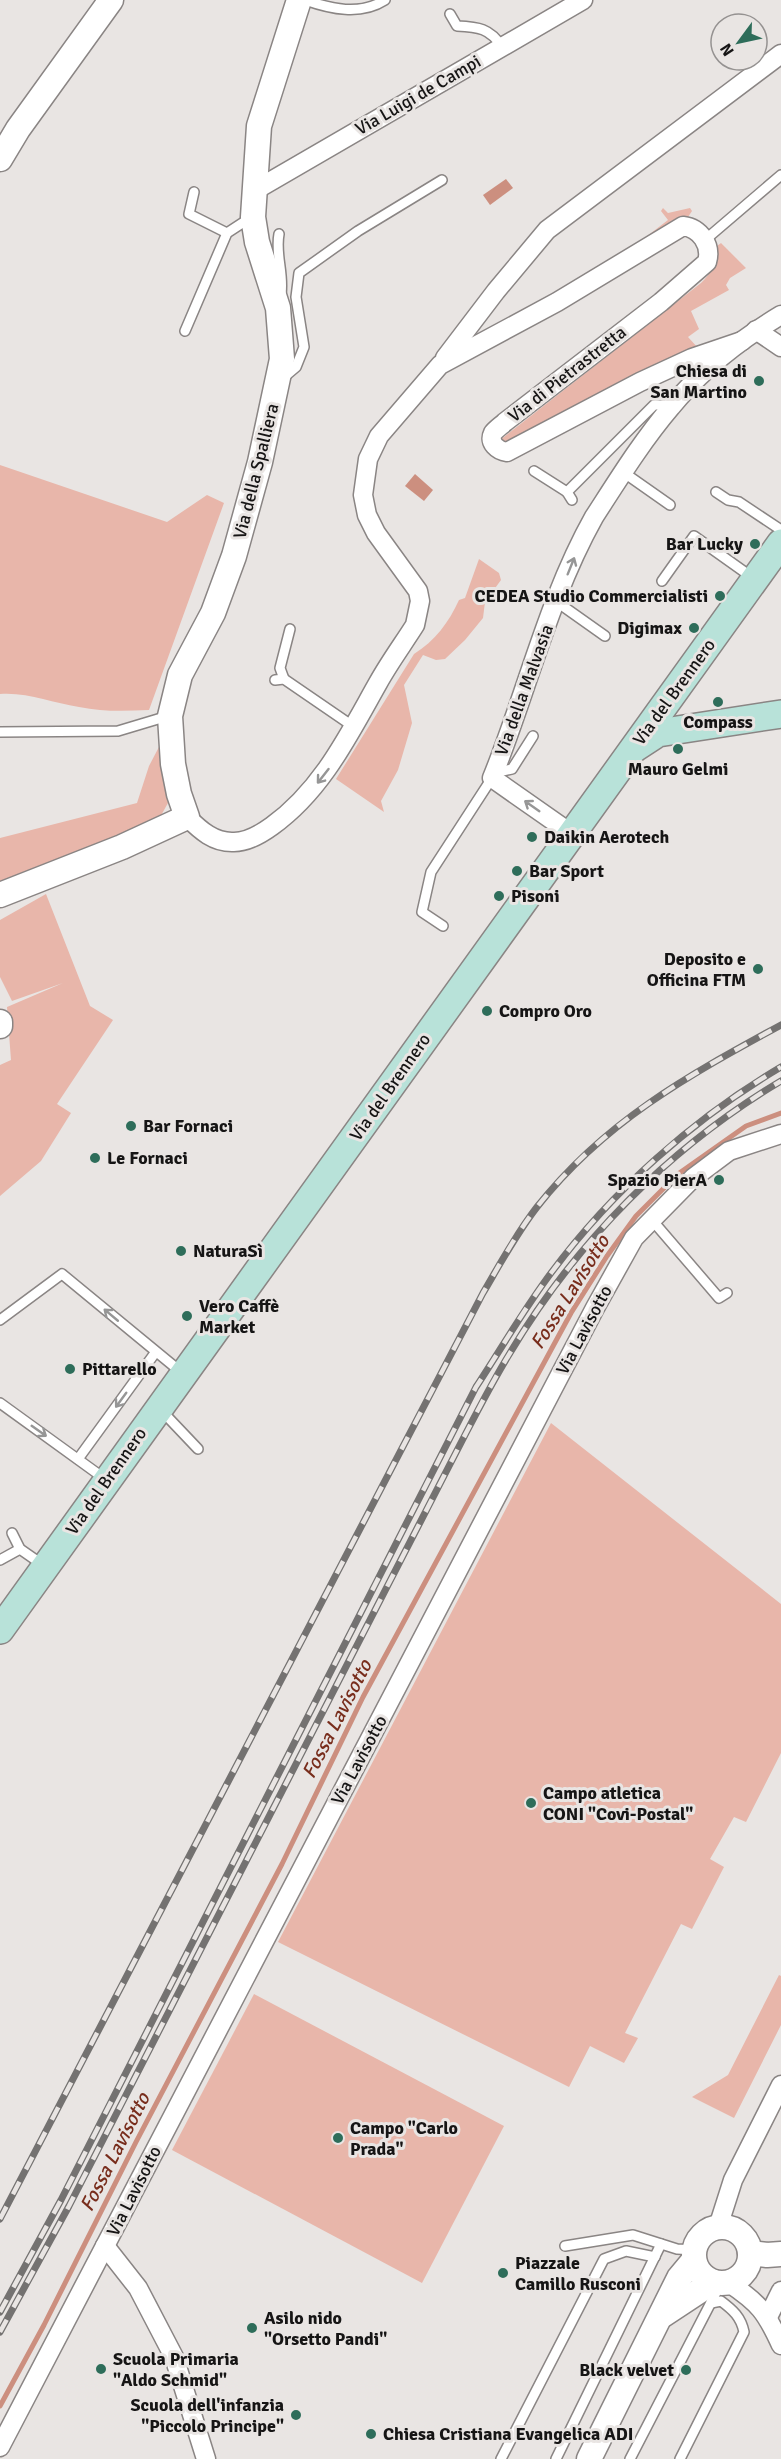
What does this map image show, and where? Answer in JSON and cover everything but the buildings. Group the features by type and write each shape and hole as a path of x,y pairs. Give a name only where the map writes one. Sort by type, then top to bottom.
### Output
{"main road":[{"name":"Via del Brennero","path":"0,1630 159,1407 242,1296 480,951 572,834 781,543"},
{"path":"681,681 679,694 682,711 686,718 698,726"},
{"path":"632,749 658,734 781,714"}],"street":[{"path":"0,159 18,129 111,0"},
{"name":"Via della Spalliera","path":"187,817 179,794 173,764 170,716 180,675 213,613 234,556 260,462 282,359 278,308 257,242 253,217 254,191 259,126 299,0"},
{"name":"Via Luigi de Campi","path":"254,191 583,0"},
{"path":"0,895 122,847 187,817 200,830 216,839 234,842 250,839 283,818 309,794 328,770 415,625 420,601 412,581 376,533 367,515 363,495 368,459 379,436 440,365 496,291 547,231 581,203 781,54"},
{"path":"440,365 557,302 683,226 695,230 705,240"},
{"name":"Via di Pietrastretta","path":"705,240 710,254 707,262 661,302 506,422 494,432 492,440 498,449 507,452 640,382 692,358 749,336"},
{"name":"Via della Malvasia","path":"572,834 498,774 556,602 583,537 623,472 672,405 718,360 781,315"},
{"path":"749,336 781,347"},
{"name":"Via Lavisotto","path":"0,2447 595,1308 634,1238 693,1178 729,1151 781,1134"},
{"path":"718,2227 734,2180 781,2085"},
{"path":"589,2459 680,2278 694,2255 701,2236 718,2227 733,2229 744,2237 750,2253 748,2266 740,2277 663,2315"},
{"path":"105,2246 138,2288 174,2358 206,2459"},
{"path":"750,2253 767,2256 781,2254"},
{"path":"694,2255 701,2274 718,2288 752,2298 768,2317 781,2345"},
{"path":"768,2317 781,2291"}],"lane":[{"path":"305,0 342,10 362,9 385,0"},
{"path":"450,14 457,26 486,30 494,35 502,47"},
{"path":"705,240 781,175"},
{"path":"277,383 296,367 304,347 296,297 299,273 358,231 442,180"},
{"path":"194,192 189,214 227,233"},
{"path":"184,331 227,233 253,217"},
{"path":"278,308 282,276 277,247 279,234"},
{"name":"Via della Malvasia","path":"534,471 569,496 654,405 672,405"},
{"path":"623,472 670,506"},
{"path":"716,492 728,500 739,502 781,530"},
{"path":"662,581 694,536 755,579"},
{"name":"Via della Malvasia","path":"556,602 605,636"},
{"path":"290,629 279,680 354,727"},
{"path":"0,732 117,731 170,716"},
{"name":"Via della Malvasia","path":"443,926 422,912 431,872 498,774 512,769 533,736"},
{"path":"652,1220 719,1298 727,1293"},
{"path":"0,1320 62,1274 183,1374"},
{"path":"78,1459 155,1353"},
{"path":"0,1403 107,1480"},
{"path":"159,1407 198,1449"},
{"path":"12,1533 20,1549 45,1567"},
{"path":"0,1560 20,1549"},
{"path":"565,2246 633,2235 694,2255"},
{"path":"556,2459 661,2244"},
{"path":"501,2459 604,2259 626,2251 655,2257"},
{"path":"630,2459 718,2288"},
{"path":"680,2459 744,2332 742,2321 721,2301 718,2288"}],"shaded area":[{"path":"506,179 513,188 490,205 483,195"},
{"path":"663,208 668,213 690,208 692,211 686,220 633,247 668,220 661,211"},
{"path":"721,243 746,268 730,278 726,285 729,290 691,311 699,329 688,337 699,349 507,444 500,440 701,283 714,266 717,246"},
{"path":"0,465 167,522 207,495 224,503 149,710 97,710 30,696 0,694"},
{"path":"415,474 433,490 424,501 405,486"},
{"path":"479,559 499,573 501,580 485,602 483,618 465,640 445,659 436,660 423,655 404,685 412,723 398,770 381,801 384,812 336,779 414,654 435,637 451,616 459,600 465,598"},
{"path":"160,745 168,803 159,819 116,841 0,884 0,838 137,803 149,766"},
{"path":"46,894 90,1006 113,1020 57,1104 71,1113 41,1161 0,1196 0,1065 11,1060 7,1007 63,983 12,1001 0,977 0,920"},
{"name":"Campo atletica CONI \"Covi-Postal\"","path":"551,1423 781,1604 781,1753 746,1822 734,1817 710,1859 724,1867 692,1929 681,1924 625,2033 638,2038 624,2063 590,2046 569,2087 278,1942"},
{"path":"779,1975 781,1976 781,2025 734,2118 692,2097 728,2075"},
{"name":"Campo \"Carlo Prada\"","path":"254,1994 504,2126 422,2283 172,2150"}],"waterway":[{"name":"Fossa Lavisotto","path":"0,2406 282,1864 363,1697 571,1313 607,1256 636,1216 678,1174 746,1126 781,1113"}],"railway":[{"path":"0,2219 508,1249 537,1207 563,1177 619,1126 680,1083 781,1025"},
{"path":"0,2312 61,2200 476,1387 541,1287 575,1243 627,1185 686,1133 748,1087 781,1067"},
{"path":"0,2332 69,2206 466,1433 510,1353 536,1312 565,1273 595,1236 629,1200 701,1136 740,1107 781,1081"}],"place":[{"name":"Chiesa di San Martino","path":"759,381"},
{"name":"Bar Lucky","path":"755,544"},
{"name":"CEDEA Studio Commercialisti","path":"720,596"},
{"name":"Digimax","path":"694,628"},
{"name":"Compass","path":"718,702"},
{"name":"Mauro Gelmi","path":"678,749"},
{"name":"Daikin Aerotech","path":"532,837"},
{"name":"Bar Sport","path":"517,871"},
{"name":"Pisoni","path":"499,896"},
{"name":"Deposito e Officina FTM","path":"758,969"},
{"name":"Compro Oro","path":"487,1011"},
{"name":"Bar Fornaci","path":"131,1126"},
{"name":"Le Fornaci","path":"95,1158"},
{"name":"Spazio PierA","path":"719,1180"},
{"name":"NaturaSì","path":"181,1251"},
{"name":"Vero Caffè Market","path":"187,1316"},
{"name":"Pittarello","path":"70,1369"},
{"name":"Campo atletica CONI \"Covi-Postal\"","path":"531,1803"},
{"name":"Campo \"Carlo Prada\"","path":"338,2138"},
{"name":"Piazzale Camillo Rusconi","path":"503,2273"},
{"name":"Asilo nido \"Orsetto Pandi\"","path":"252,2328"},
{"name":"Scuola Primaria \"Aldo Schmid\"","path":"101,2369"},
{"name":"Black velvet","path":"686,2370"},
{"name":"Scuola dell'infanzia \"Piccolo Principe\"","path":"296,2415"},
{"name":"Chiesa Cristiana Evangelica ADI","path":"371,2434"}]}
